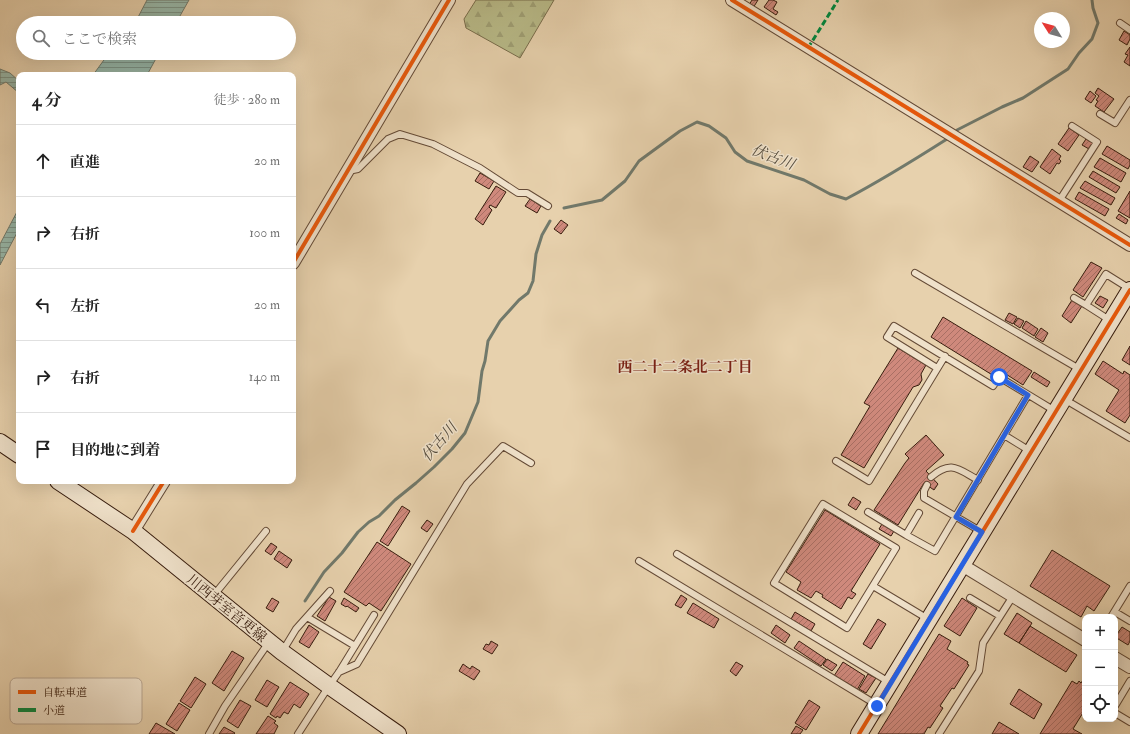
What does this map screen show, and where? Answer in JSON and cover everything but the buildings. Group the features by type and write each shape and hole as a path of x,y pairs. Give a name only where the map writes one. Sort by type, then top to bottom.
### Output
{"street":[{"path":"296,258 449,0"},
{"path":"732,0 1130,245"},
{"path":"859,734 1111,321 1128,297"},
{"path":"0,442 16,453"},
{"name":"川西芽室音更線","path":"62,484 132,531 276,647 398,734"},
{"path":"132,531 162,484"},
{"path":"962,565 1082,638"},
{"path":"1118,660 1130,667"}],"lane":[{"path":"1120,23 1130,30"},
{"path":"1100,114 1116,123 1130,100"},
{"path":"1060,201 1097,142 1072,126"},
{"path":"347,171 358,169 388,140 400,134 433,144 480,168 518,192 527,192 548,206"},
{"path":"915,273 1081,370"},
{"path":"1086,305 1106,274 1128,297"},
{"path":"1074,298 1111,321"},
{"path":"937,368 887,337 894,326 993,386 999,377 1028,395 1060,405 1130,438"},
{"path":"836,461 869,481 944,356"},
{"path":"868,512 935,552 1028,395"},
{"path":"1004,435 1031,451"},
{"path":"340,672 357,664 467,484 503,446 531,463"},
{"path":"932,477 939,470 950,466 978,480"},
{"path":"927,485 924,491 924,498 982,532"},
{"path":"823,504 896,548 873,586 847,628 774,583 823,504"},
{"path":"906,535 919,513"},
{"path":"213,596 266,531"},
{"path":"677,554 890,683"},
{"path":"639,561 877,706"},
{"path":"873,586 929,619"},
{"path":"1113,614 1130,586"},
{"path":"209,734 225,706 276,647 296,629 330,591"},
{"path":"939,734 979,671 983,643 1013,596"},
{"path":"970,598 1000,616"},
{"path":"298,734 329,686 340,672 374,615"},
{"path":"1118,616 1130,621"},
{"path":"307,617 355,646"},
{"path":"1118,701 1130,681"},
{"path":"1118,715 1130,722"}],"green space":[{"path":"476,0 554,0 520,58 466,28 464,19"}],"shaded area":[{"path":"147,0 189,0 180,16 139,16"},
{"path":"104,60 155,60 149,72 95,72"},
{"path":"0,69 10,73 16,78 16,90 6,82 0,85"},
{"path":"16,214 16,235 0,265 0,244"}],"waterway":[{"name":"伏古川","path":"957,130 1023,98 1068,69 1079,53 1092,39 1098,23 1092,0"},
{"name":"伏古川","path":"564,208 602,200 625,181 639,161 680,131 697,122 709,126 726,138 735,152 747,161 804,180 830,194 846,199 947,139"},
{"name":"伏古川","path":"305,601 324,572 342,553 358,532 369,522 379,516 395,500 434,467 465,433 478,402 488,341 500,321 519,300 528,293 533,281 536,254 542,235 550,221"}],"marked path":[{"path":"808,48 838,0"}],"cycle path":[{"path":"296,258 449,0"},
{"path":"732,0 1130,245"},
{"path":"859,734 1130,290"},
{"path":"133,531 162,484"}],"district":[{"name":"西二十二条北二丁目","path":"685,367"}],"route":[{"path":"877,706 982,532 956,517 1028,395 999,377"}]}
